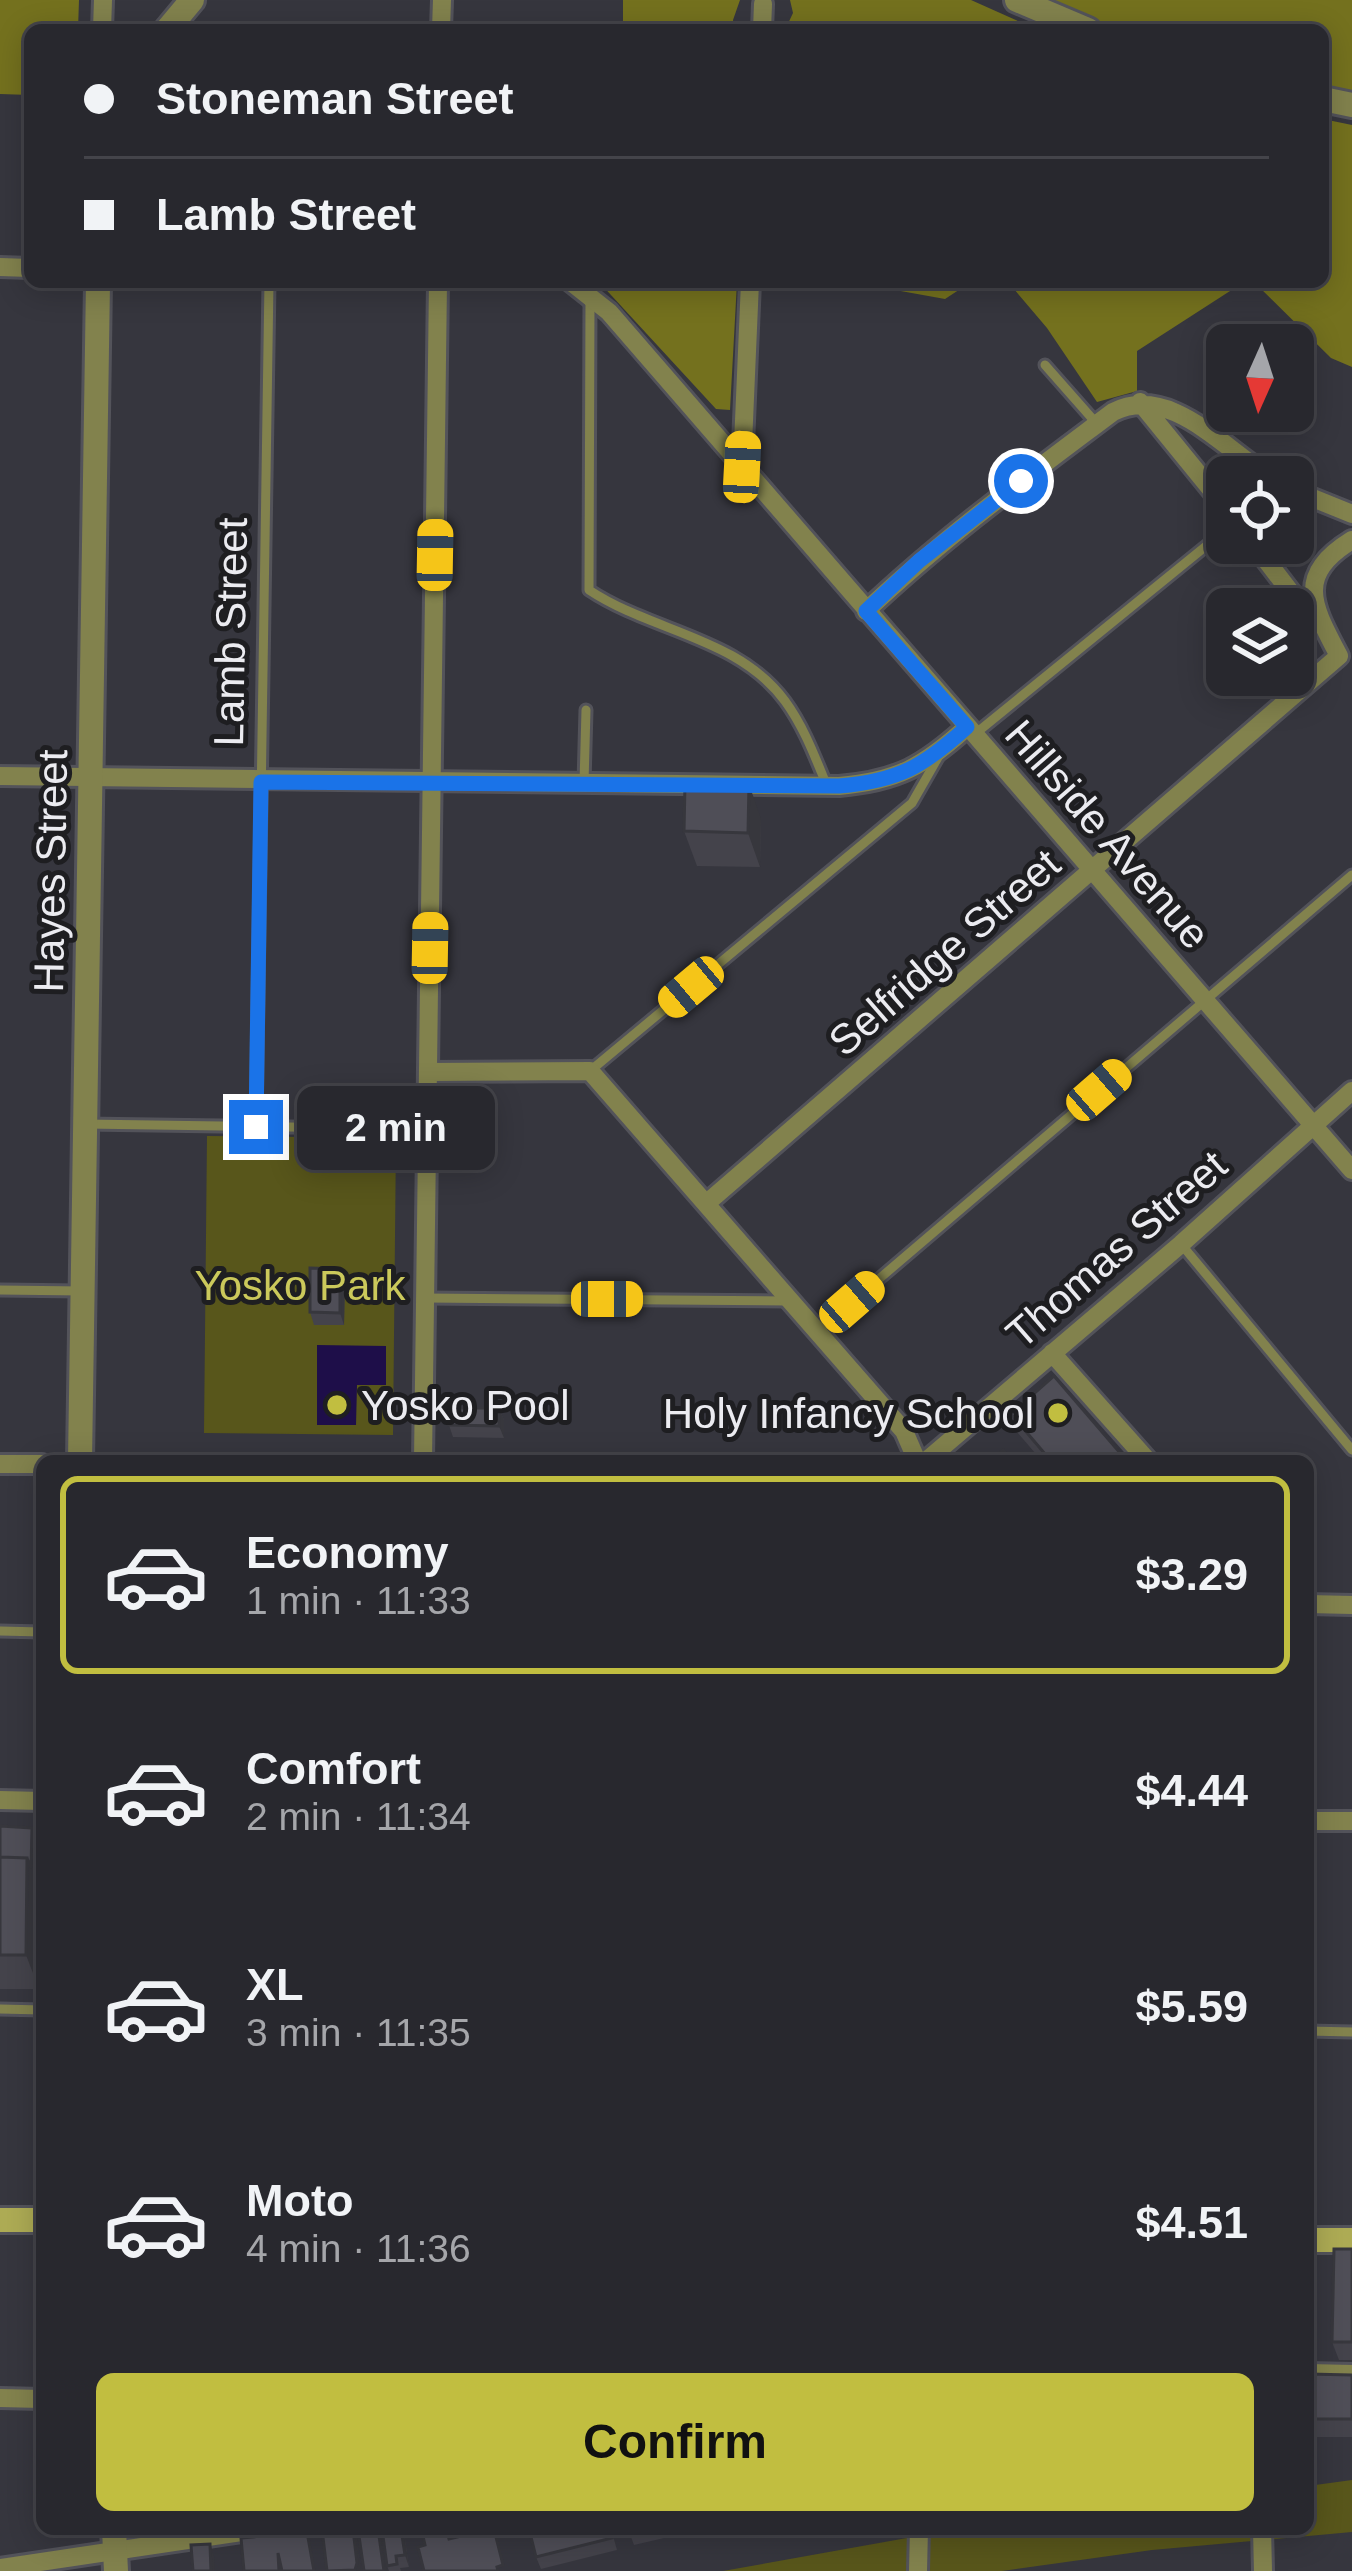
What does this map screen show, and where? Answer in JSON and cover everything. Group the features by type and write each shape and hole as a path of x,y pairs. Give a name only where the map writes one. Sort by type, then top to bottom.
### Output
{"main road":[{"path":"0,2220 36,2220"},
{"path":"1314,2240 1352,2240"}],"street":[{"path":"171,24 192,0"},
{"path":"1016,0 1074,24"},
{"path":"762,24 763,4"},
{"name":"Hayes Street","path":"80,1455 98,288"},
{"path":"423,1455 438,288"},
{"name":"Hillside Avenue","path":"580,288 742,467 1352,1170"},
{"path":"742,467 750,288"},
{"path":"1141,403 1206,483"},
{"path":"866,611 919,561 1105,418 1141,403 1173,410 1240,456"},
{"path":"1314,499 1352,514"},
{"path":"1346,663 1318,614 1312,587 1325,561 1352,540"},
{"path":"1269,564 1346,663"},
{"name":"Selfridge Street","path":"708,1202 1093,872 1346,663"},
{"path":"0,776 827,786 896,778 971,731"},
{"path":"428,1072 590,1071 904,1431 918,1455"},
{"name":"Thomas Street","path":"928,1455 1181,1244 1352,1091"},
{"path":"1052,1353 1143,1455"},
{"path":"0,1464 36,1464"},
{"path":"1314,1604 1352,1605"},
{"path":"0,1800 36,1801"},
{"path":"1314,1820 1352,1821"},
{"path":"1314,2373 1352,2374"},
{"path":"0,2398 36,2399"},
{"path":"0,2568 220,2535"},
{"path":"918,2571 919,2535"},
{"path":"1262,2535 1263,2571"}],"lane":[{"name":"Lamb Street","path":"256,1127 269,288"},
{"path":"590,295 589,590 613,606 733,656 761,675 794,715 827,786"},
{"path":"1045,365 1105,418"},
{"path":"971,731 1206,546"},
{"path":"584,783 586,710"},
{"path":"590,1071 912,802 942,749"},
{"path":"817,1332 1352,875"},
{"path":"85,1124 427,1129"},
{"path":"1181,1244 1352,1450"},
{"path":"0,1290 82,1291"},
{"path":"425,1298 788,1301"},
{"path":"0,1631 36,1632"},
{"path":"0,2009 36,2010"},
{"path":"1314,2032 1352,2032"}],"green space":[{"name":"Yosko Park","path":"207,1136 396,1138 393,1435 204,1433"},
{"path":"1352,2480 1352,2532 1152,2550 1002,2571 723,2571 924,2535 1314,2535 1314,2485"}],"shaded area":[{"path":"0,0 79,0 78,24 24,24 24,95 0,94"},
{"path":"623,0 740,0 733,24 623,24"},
{"path":"790,0 971,0 1025,24 788,24 793,13"},
{"path":"1049,0 1352,0 1352,93 1329,87 1329,24 1103,24"},
{"path":"1329,120 1352,125 1352,367 1331,358 1314,341 1314,324 1297,324 1260,288 1329,288"},
{"path":"605,288 737,288 730,410 716,409"},
{"path":"895,288 962,288 945,299"},
{"path":"1013,288 1235,288 1137,351 1137,391 1097,402"},
{"name":"Yosko Pool","path":"317,1345 386,1346 386,1385 357,1385 356,1425 317,1425"}],"building":[{"path":"685,783 749,784 748,833 684,831"},
{"path":"310,1268 340,1269 340,1313 310,1312"},
{"name":"Holy Infancy School","path":"1054,1376 1122,1455 1046,1455 1011,1414"},
{"path":"449,1408 499,1408 499,1426 449,1425"},
{"path":"0,1826 32,1828 31,1868 27,1858 0,1857"},
{"path":"0,1857 27,1858 26,1955 0,1955"},
{"path":"1334,2249 1352,2249 1352,2342 1332,2342"},
{"path":"1314,2374 1352,2375 1352,2419 1314,2419"},
{"path":"308,2535 314,2571 282,2571 278,2553 279,2571 244,2571 241,2538"},
{"path":"323,2535 354,2535 355,2570 327,2571"},
{"path":"359,2535 379,2535 384,2571 364,2571"},
{"path":"383,2535 402,2535 405,2555 396,2556 397,2564 387,2566"},
{"path":"423,2535 448,2535 449,2539 496,2535 503,2565 498,2571 424,2571 418,2547 425,2545"},
{"path":"530,2535 611,2535 612,2538 536,2557"},
{"path":"210,2544 211,2571 193,2571 191,2545"}],"place":[{"name":"Yosko Pool","path":"337,1405"},
{"name":"Holy Infancy School","path":"1058,1413"}],"route":[{"path":"256,1127 261,782 839,786 896,778 928,761 967,727 866,611 919,561 1021,481"}]}
